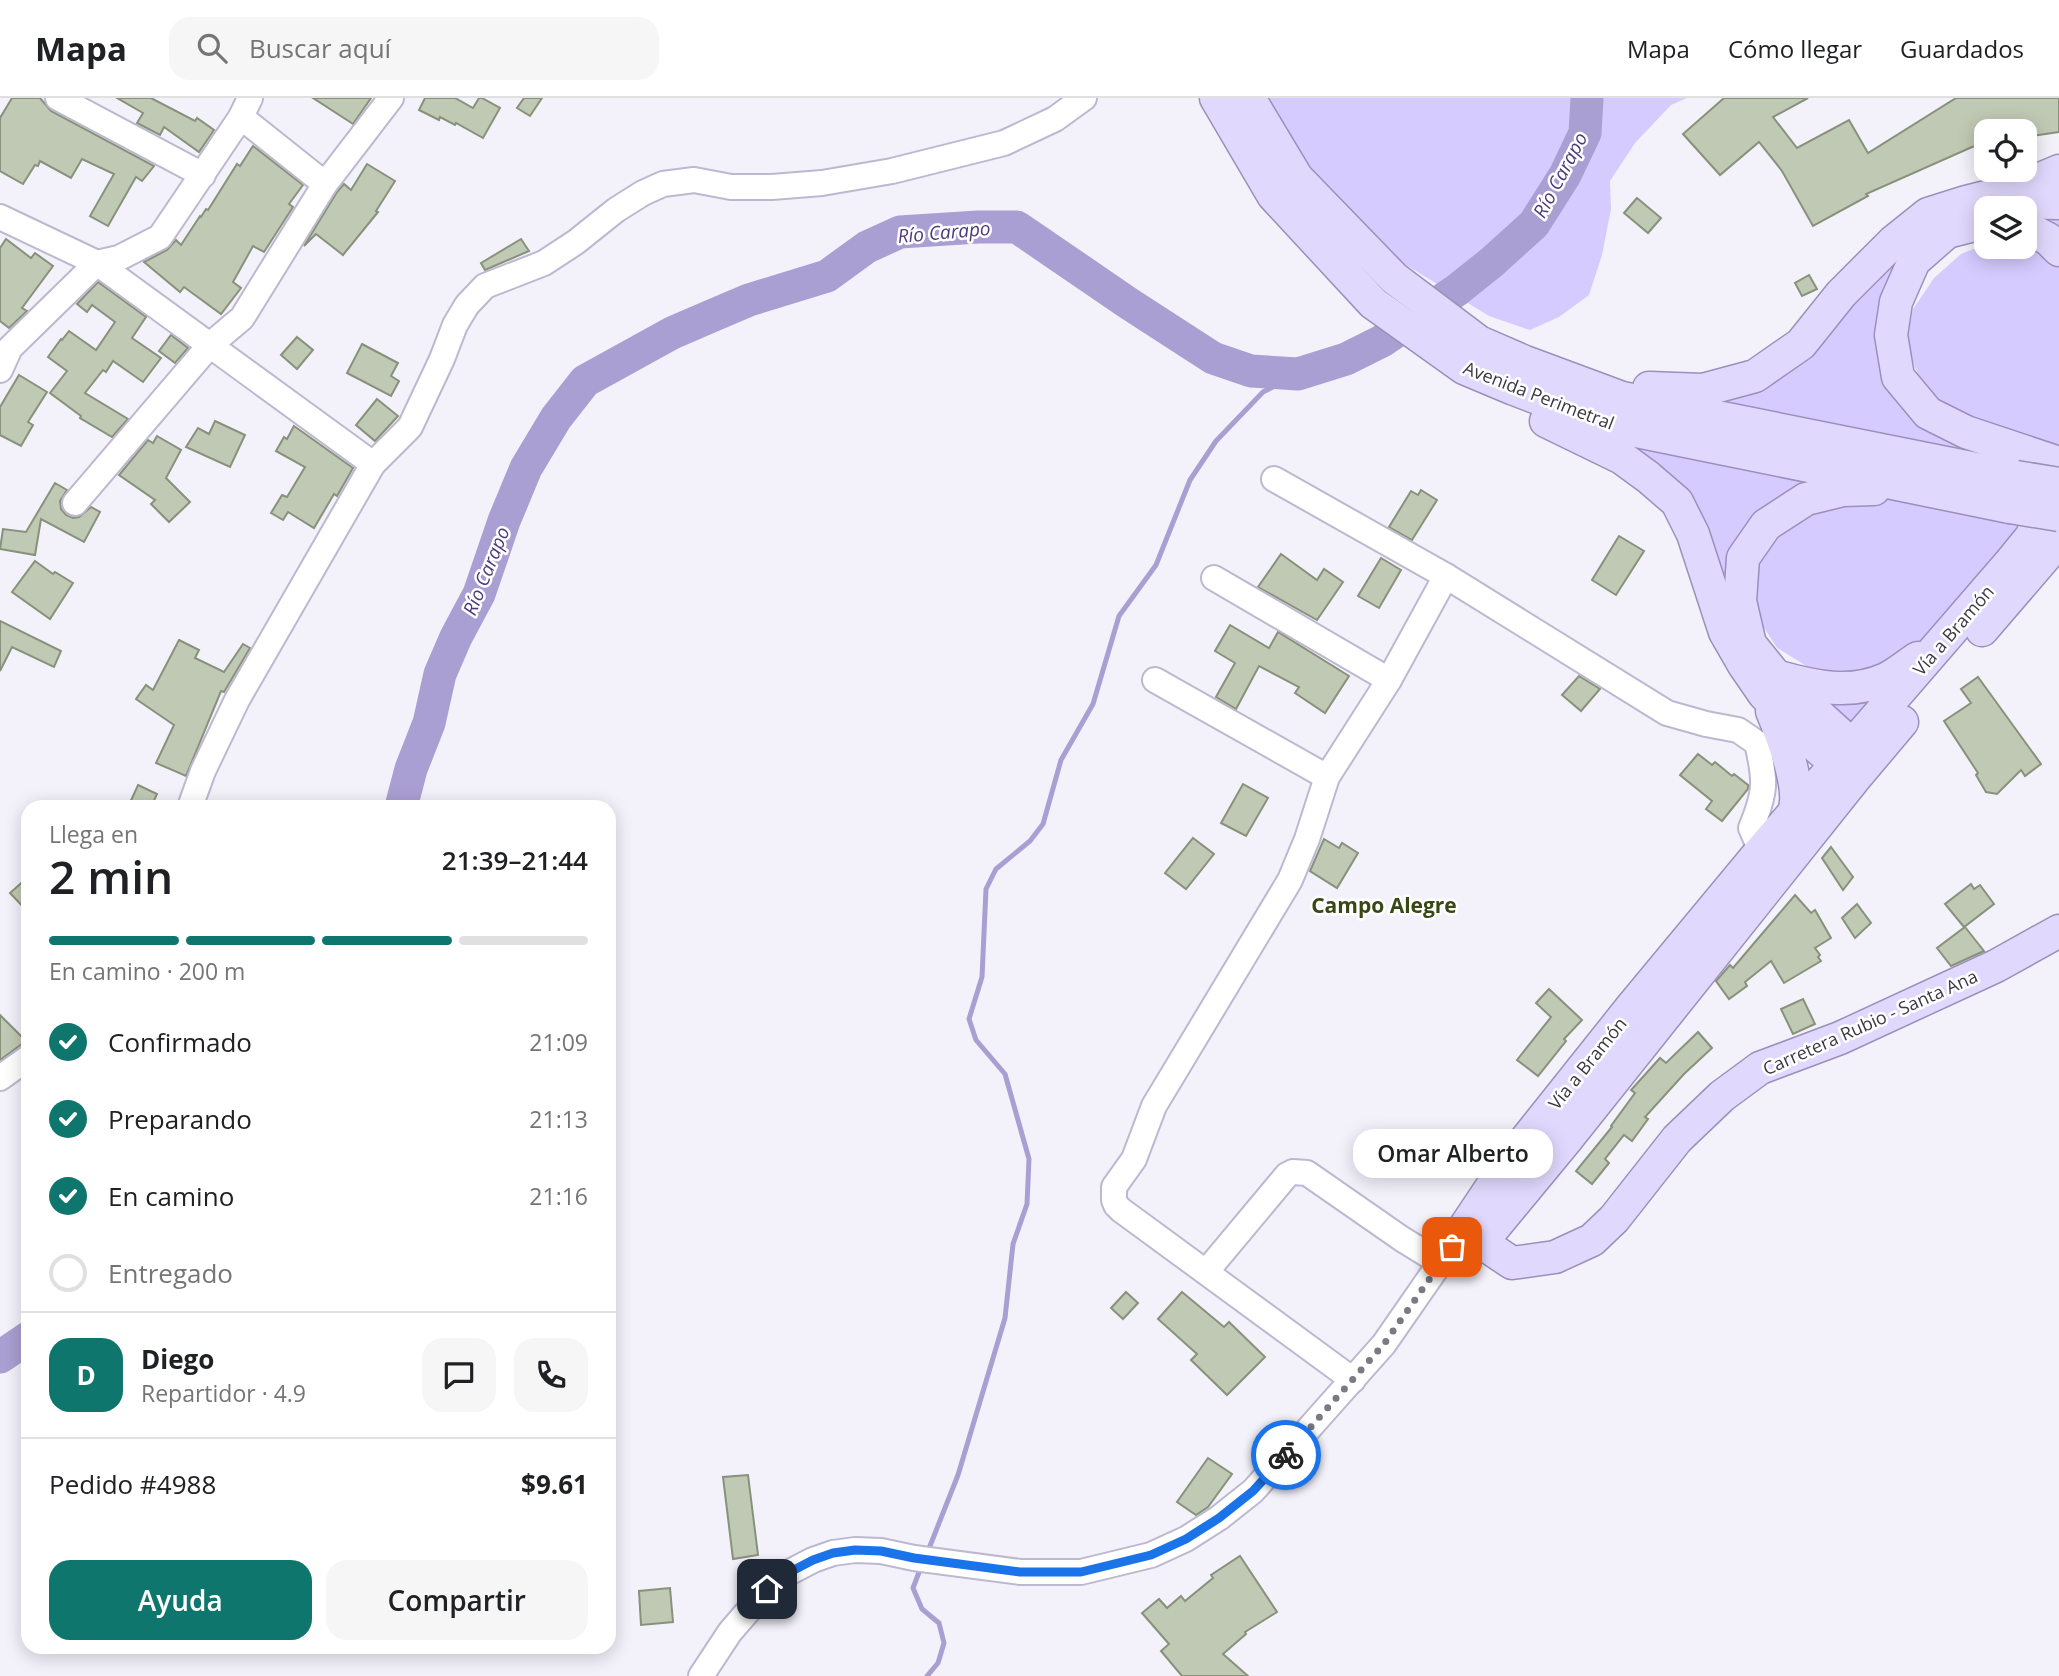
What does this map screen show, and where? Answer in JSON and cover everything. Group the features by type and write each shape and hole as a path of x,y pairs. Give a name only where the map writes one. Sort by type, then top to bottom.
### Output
{"main road":[{"name":"Avenida Perimetral","path":"1216,98 1273,195 1373,303 1471,355"},
{"name":"Avenida Perimetral","path":"1249,98 1297,178 1471,355 1514,389 1612,426 2013,492 2059,515"},
{"path":"2004,196 2059,171"},
{"path":"2037,205 2059,203"},
{"path":"1471,355 1655,389 1703,390 1755,376 1801,344 1841,294 1893,242 1928,214 1974,212"},
{"path":"1974,213 1947,232 1914,261 1896,302 1891,335 1898,377 1928,413 1966,432 2059,463"},
{"path":"2037,224 2059,223"},
{"path":"2037,232 2059,250"},
{"path":"1471,355 1501,401 1622,458 1677,502 1693,534 1725,632 1744,665 1769,684 1852,763"},
{"name":"Avenida Perimetral","path":"2013,492 2059,482"},
{"name":"Vía a Bramón","path":"1472,1237 1566,1140 1950,634 2031,537 2059,482"},
{"path":"1793,815 1797,808 1788,754 1769,684 1750,644 1740,601 1743,558 1766,525 1806,499 1843,490 1889,488 2013,492"},
{"name":"Vía a Bramón","path":"1472,1237 1509,1161 1761,851 1793,815 1852,763 2050,551 2059,532"},
{"path":"1769,684 1855,688 1886,679 1950,634"},
{"name":"Carretera Rubio - Santa Ana","path":"1472,1237 1512,1263 1555,1256 1592,1240 1614,1219 1677,1139 1722,1097 1760,1068 1840,1038 1996,966 2059,931"}],"street":[{"path":"58,98 204,175"},
{"path":"75,503 210,345 242,318 325,184 391,98"},
{"path":"193,800 237,700 373,464 410,428 455,325 467,305 485,286 544,263 616,210 663,184 695,180 731,187 772,187 822,183 892,172 1004,143 1055,119 1084,98"},
{"path":"3,353 97,263 120,258 160,237 204,175 245,108 325,184"},
{"path":"0,217 97,263 373,464"},
{"path":"1274,479 1446,576 1667,713 1738,730 1757,743 1765,775 1761,805 1751,828 1761,851"},
{"path":"1353,1380 1121,1210 1114,1200 1114,1187 1134,1159 1154,1106 1290,880 1307,839 1326,777 1389,680 1446,576"},
{"path":"1214,579 1389,680"},
{"path":"1155,680 1326,777"},
{"path":"0,1079 21,1063"},
{"path":"1206,1272 1287,1175 1299,1172 1307,1173 1441,1263"},
{"name":"Vía a Bramón","path":"701,1676 730,1633 767,1589 790,1572 833,1553 881,1551 1020,1572 1081,1572 1151,1555 1186,1539 1253,1491 1384,1344 1441,1263 1472,1237"}],"shaded area":[{"path":"1248,98 1687,98 1671,105 1635,143 1610,181 1611,209 1602,255 1589,295 1559,317 1530,330 1489,316 1385,252 1329,199"},
{"path":"2059,185 2059,234 2037,226 2037,196 2021,196"},
{"path":"1974,210 1974,217 1929,251 1888,332 1923,422 1979,454 1693,400 1737,390 1924,224"},
{"path":"2037,247 2055,258 2059,265 2059,443 2054,467 1931,397 1915,368 1907,339 1913,309 1934,278 1961,254 1974,249 1974,259 2037,259"},
{"path":"1554,404 1698,446 1850,475 1801,486 1755,517 1732,557 1733,588 1739,626 1751,656 1769,676 1801,693 1844,695 1894,682 1834,753 1807,739 1752,674 1728,622 1703,532 1685,496 1658,468 1624,446 1587,430"},
{"path":"1857,496 1977,500 2026,525 1940,625 1905,652 1862,671 1813,670 1777,648 1756,615 1749,579 1762,548 1794,518"}],"building":[{"path":"12,98 40,98 51,111 154,166 142,181 136,177 108,226 90,216 114,174 82,159 71,178 40,161 23,184 0,171 0,118"},
{"path":"117,98 151,98 195,121 197,118 214,130 199,152 164,127 160,135 137,123 143,113"},
{"path":"313,98 371,98 353,124"},
{"path":"425,98 455,98 473,108 479,98 482,98 500,108 483,138 456,123 455,125 440,117 439,120 419,110"},
{"path":"524,98 542,98 530,116 517,108"},
{"path":"1724,98 1808,98 1773,117 1797,148 1849,120 1868,153 1956,98 2059,98 2059,132 2037,135 2037,119 1974,119 1974,147 1866,194 1868,196 1813,226 1782,171 1759,142 1720,175 1683,134"},
{"path":"253,146 303,185 289,204 293,207 264,252 253,246 233,282 241,288 221,314 184,287 180,292 144,262 167,250 176,240 181,245 200,216 208,210 237,164 240,166"},
{"path":"367,164 395,181 376,211 378,212 343,255 316,234 304,246 337,192 344,184 351,190"},
{"path":"1637,198 1661,218 1648,233 1624,213"},
{"path":"6,239 31,258 35,253 53,266 22,308 27,311 9,328 0,321 0,248"},
{"path":"521,239 529,251 485,270 481,263"},
{"path":"1809,275 1817,289 1802,296 1795,283"},
{"path":"98,282 146,317 132,338 161,358 143,382 113,361 85,393 128,419 112,437 80,418 81,416 50,393 67,371 48,357 61,339 69,331 96,350 115,322 92,305 87,312 77,304"},
{"path":"171,335 188,348 175,363 159,351"},
{"path":"297,337 313,350 297,369 281,355"},
{"path":"362,344 398,363 391,376 399,381 391,396 347,373"},
{"path":"19,375 47,392 28,422 33,425 21,446 0,435 0,407"},
{"path":"377,399 398,416 375,441 356,425"},
{"path":"215,421 245,435 230,467 186,447 198,428 209,434"},
{"path":"294,426 353,468 314,528 288,512 283,520 271,513 282,495 287,497 305,467 276,451"},
{"path":"157,436 181,450 166,478 190,502 169,522 151,504 155,500 119,475 148,440 153,443"},
{"path":"55,483 67,490 60,501 61,509 66,515 79,517 91,507 100,512 84,542 41,519 35,555 0,549 3,529 26,532"},
{"path":"1421,490 1437,500 1412,540 1389,527 1411,491 1418,495"},
{"path":"1619,536 1644,551 1616,595 1592,580"},
{"path":"1281,554 1317,580 1324,569 1343,582 1317,620 1258,587"},
{"path":"1381,558 1401,570 1379,608 1358,596"},
{"path":"35,561 53,574 55,572 73,583 50,619 12,592"},
{"path":"0,621 61,651 54,667 12,647 0,671"},
{"path":"1230,625 1269,648 1278,632 1349,676 1325,713 1295,693 1299,687 1259,666 1236,709 1216,697 1235,663 1215,651"},
{"path":"179,640 199,650 195,658 224,672 243,644 250,648 224,692 221,691 186,776 156,763 174,725 136,699 146,685 153,690"},
{"path":"1579,676 1600,689 1581,711 1562,695"},
{"path":"1978,677 2041,764 2025,776 2021,770 1997,794 1986,792 1976,775 1978,773 1944,721 1971,703 1961,689"},
{"path":"1698,754 1712,765 1715,762 1748,785 1748,789 1722,821 1706,809 1712,801 1680,775"},
{"path":"1243,784 1268,798 1246,836 1221,823"},
{"path":"138,785 157,794 154,800 131,800"},
{"path":"1193,838 1214,854 1186,889 1165,873"},
{"path":"1324,839 1339,848 1342,843 1358,853 1337,888 1310,871"},
{"path":"1831,847 1853,877 1843,890 1822,858"},
{"path":"21,883 21,905 10,893"},
{"path":"1971,884 1974,889 1980,885 1994,904 1964,927 1945,904"},
{"path":"1795,895 1811,913 1815,910 1831,938 1815,948 1821,961 1784,983 1771,961 1745,982 1747,986 1729,999 1716,981 1730,965 1733,968"},
{"path":"1857,904 1871,923 1855,938 1842,918"},
{"path":"1965,927 1984,951 1951,966 1937,948"},
{"path":"1549,989 1582,1020 1564,1039 1566,1041 1538,1076 1517,1060 1551,1017 1536,1003"},
{"path":"1803,999 1815,1024 1793,1034 1781,1009"},
{"path":"0,1015 21,1036 21,1045 0,1060"},
{"path":"1698,1032 1712,1048 1645,1117 1648,1119 1632,1141 1624,1135 1605,1159 1609,1163 1592,1184 1576,1171 1612,1127 1635,1093 1631,1090 1660,1058 1666,1063"},
{"path":"1126,1292 1138,1303 1123,1319 1111,1308"},
{"path":"1182,1292 1224,1327 1229,1322 1265,1357 1227,1395 1191,1360 1197,1354 1158,1319"},
{"path":"1208,1458 1232,1474 1208,1507 1196,1515 1177,1502"},
{"path":"748,1475 758,1555 733,1559 723,1477"},
{"path":"1240,1556 1277,1612 1245,1632 1246,1634 1223,1654 1248,1676 1182,1676 1161,1651 1169,1644 1142,1613 1159,1599 1167,1608 1181,1596 1185,1601 1213,1578 1211,1575"},
{"path":"670,1588 673,1622 641,1625 639,1591"}],"waterway":[{"name":"Río Carapo","path":"403,800 411,769 429,723 440,674 479,594 526,468 556,418 585,381 672,333 749,300 827,276 867,247 900,232 978,227 1017,227 1213,358 1251,371 1298,374 1346,359 1382,341 1457,290 1534,224 1565,175 1585,133 1587,98"},
{"path":"928,1551 958,1475 1005,1318 1013,1244 1027,1204 1029,1159 1005,1074 976,1040 969,1019 982,977 986,889 996,869 1030,841 1043,824 1061,760 1093,704 1119,616 1156,565 1190,480 1216,441 1263,392 1298,374"},
{"name":"Río Carapo","path":"0,1357 21,1343"},
{"path":"921,1567 913,1588 922,1609 939,1623 944,1643 938,1663 927,1676"}],"way so far":[{"path":"1286,1455 1384,1344 1452,1247"}],"place":[{"name":"Omar Alberto","path":"1452,1247"}],"district":[{"name":"Campo Alegre","path":"1384,905"}],"route":[{"path":"767,1589 790,1572 813,1560 833,1553 855,1550 881,1551 1020,1572 1081,1572 1151,1555 1186,1539 1219,1518 1253,1491 1286,1455"}]}
